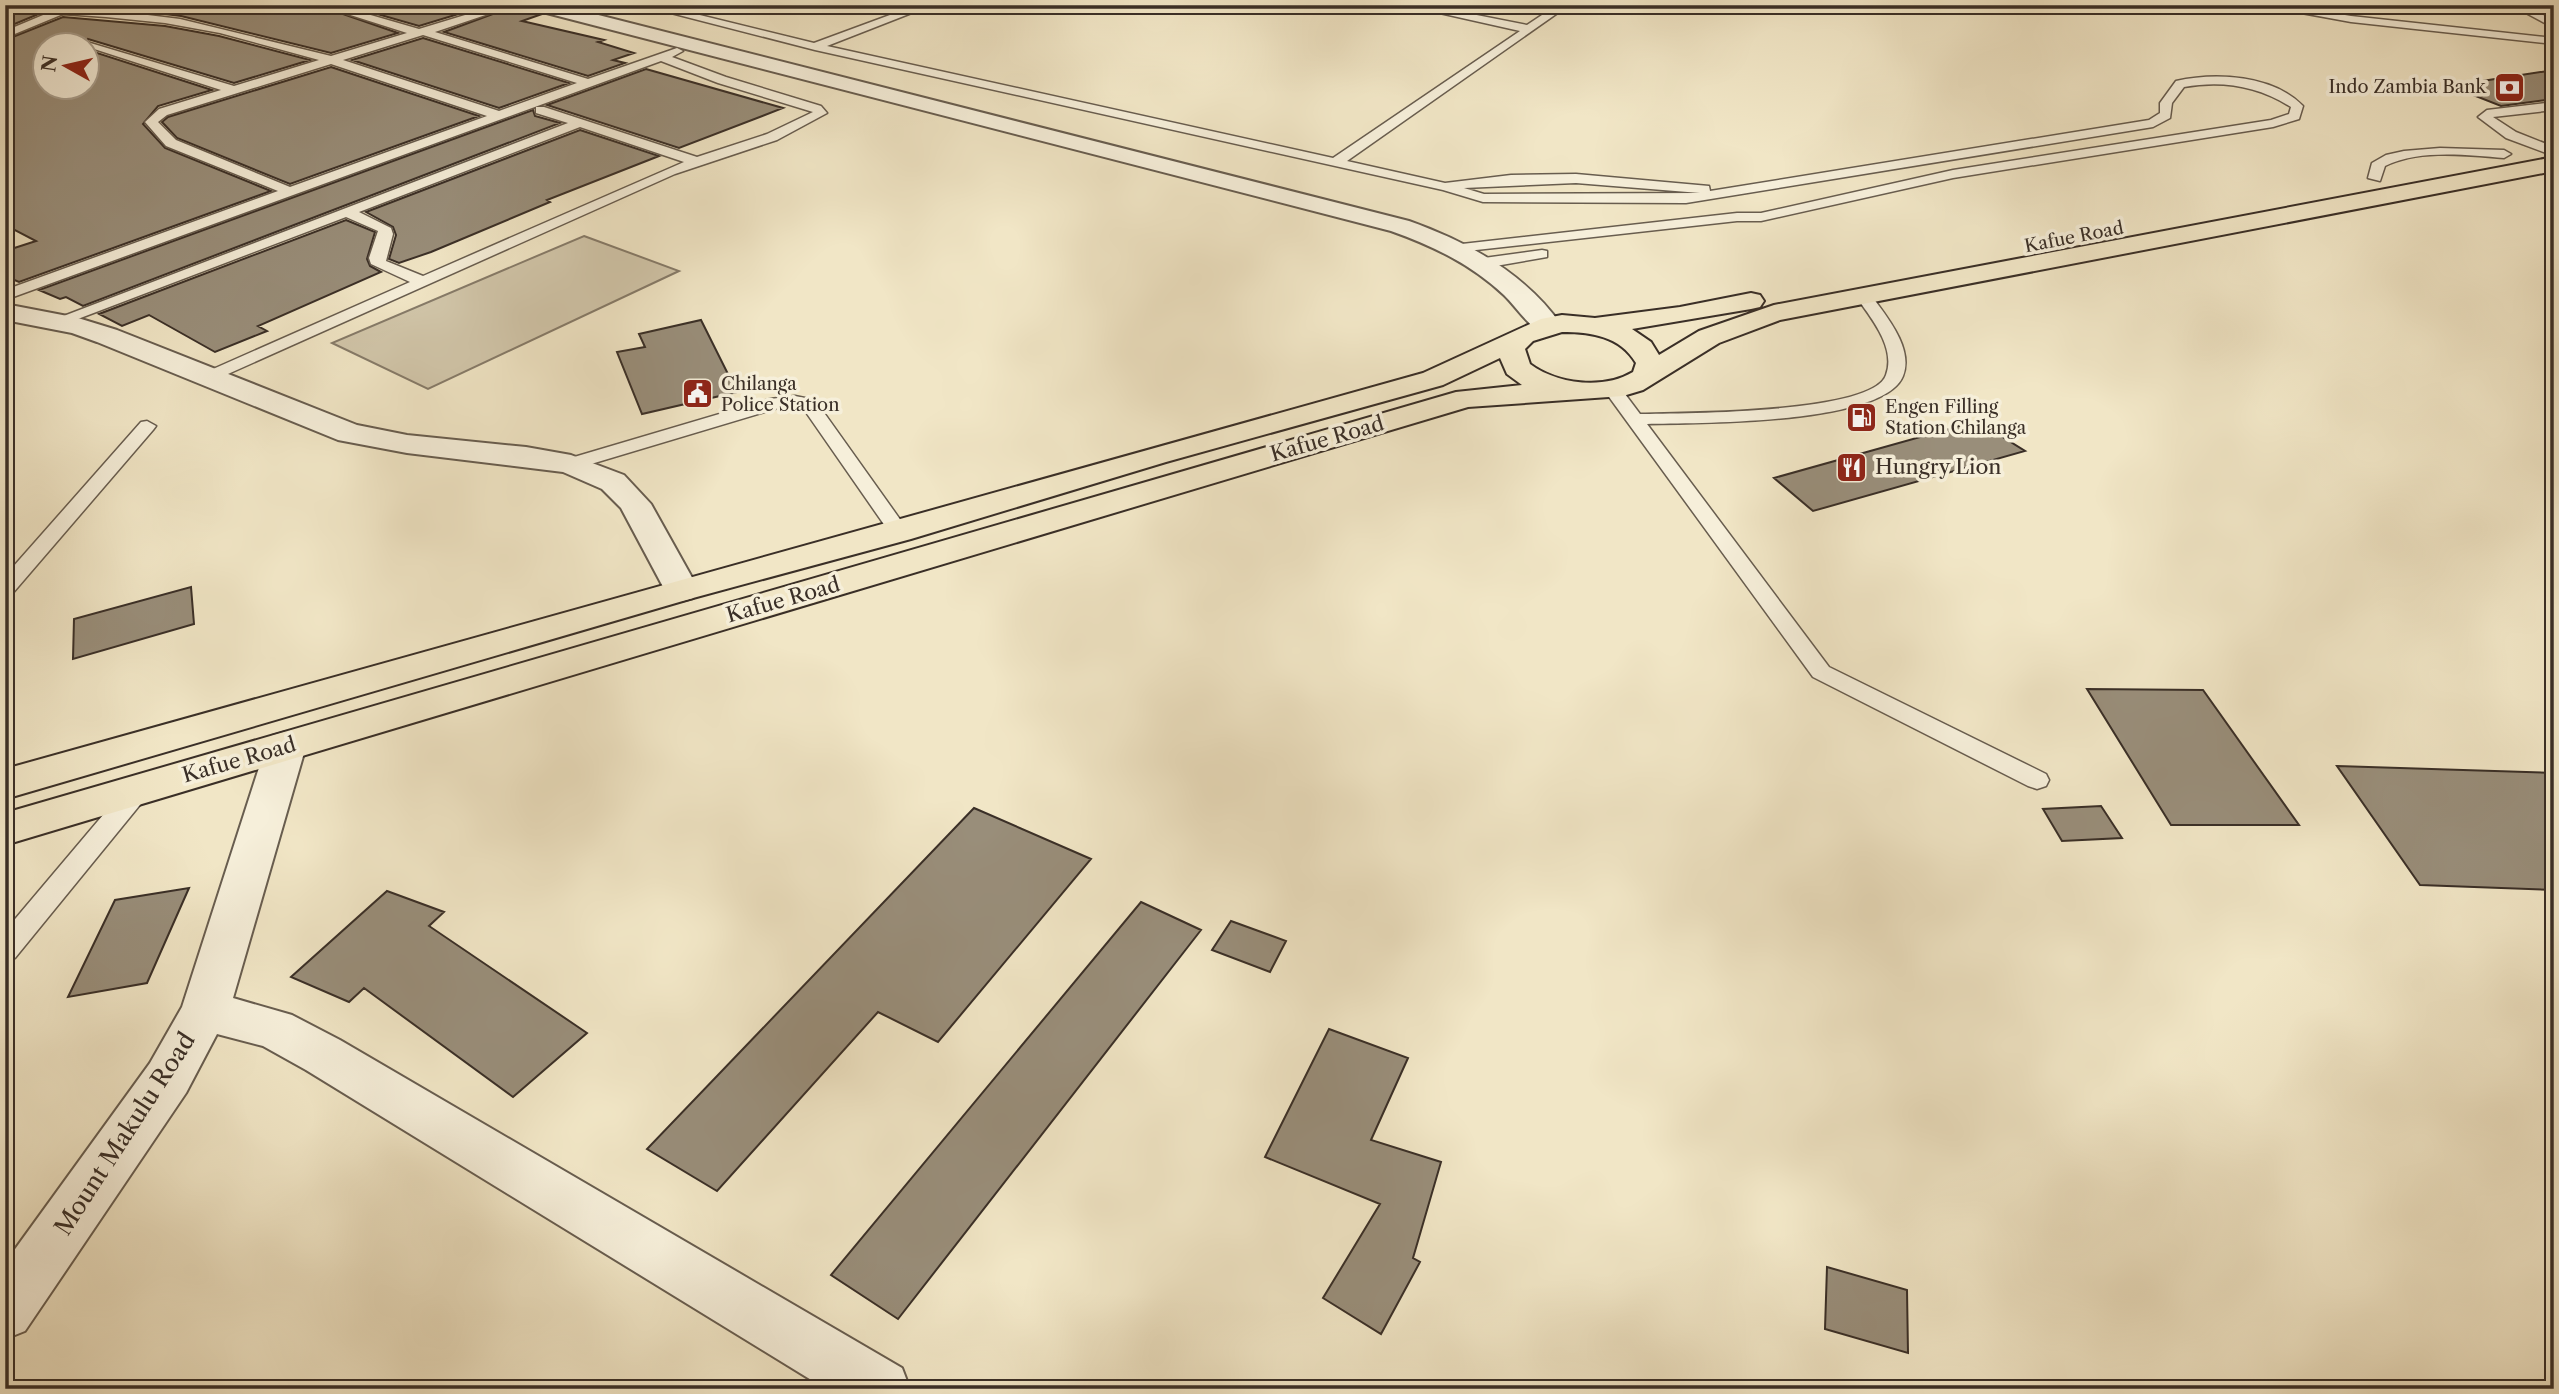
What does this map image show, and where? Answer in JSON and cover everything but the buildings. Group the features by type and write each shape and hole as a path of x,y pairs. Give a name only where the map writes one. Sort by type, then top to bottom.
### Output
{"highway":[{"name":"Kafue Road","path":"1594,326 1680,316 2504,154 2551,153"},
{"name":"Kafue Road","path":"5,829 1466,398 1564,390 1613,390 1633,384 1709,337 1774,313 1865,298 2551,153"},
{"name":"Kafue Road","path":"5,784 681,590 899,532 1154,455 1433,379 1530,331 1548,326"},
{"path":"1548,326 1594,326 1625,336 1646,352 1650,363 1646,375"},
{"path":"1516,340 1511,348 1511,358 1517,368 1529,377 1564,390"}],"street":[{"path":"537,5 1387,223 1458,248 1484,262 1515,287 1548,326"},
{"path":"5,312 107,336 349,433 407,444 526,456 570,464 613,482 635,504 681,590"},
{"name":"Mount Makulu Road","path":"5,1311 168,1078 205,1011 286,746"},
{"path":"205,1011 275,1029 323,1055 881,1389"}],"lane":[{"path":"5,35 77,5"},
{"path":"324,5 588,83"},
{"path":"289,191 171,143 151,122 163,112 510,5"},
{"path":"645,5 816,47 1446,187 1483,198 1675,200 2153,123 2166,115 2166,103 2180,84 2199,80 2257,85 2282,95 2297,106 2295,116 2273,123 1953,174 1761,217 1737,217 1458,248"},
{"path":"816,47 927,5"},
{"path":"1409,5 1528,29"},
{"path":"1335,163 1564,5"},
{"path":"2263,5 2376,22 2554,41"},
{"path":"2516,5 2554,25"},
{"path":"62,11 177,22 330,60 498,115"},
{"path":"5,296 696,44"},
{"path":"102,48 233,90"},
{"path":"209,377 695,161 720,157 772,137 821,113 817,109 722,80 662,57"},
{"path":"722,80 761,64"},
{"path":"2551,153 2511,135 2484,117 2487,114 2554,106"},
{"path":"540,110 695,161"},
{"path":"56,322 580,123"},
{"path":"345,211 384,228 386,234 377,258 379,264 423,281"},
{"path":"1484,262 1748,225 1761,217"},
{"path":"1635,419 1719,417 1844,405 1872,399 1890,385 1895,363 1893,342 1865,298"},
{"path":"1613,390 1821,672 2037,780"},
{"path":"570,464 776,403 809,404 899,532"},
{"path":"5,589 147,426"},
{"path":"5,950 139,789"}],"shaded area":[{"path":"584,236 679,271 428,389 332,343"}],"place":[{"name":"Indo Zambia Bank","path":"2509,87"},
{"name":"Chilanga Police Station","path":"698,394"},
{"name":"Engen Filling Station Chilanga","path":"1862,417"},
{"name":"Hungry Lion","path":"1852,467"}]}
